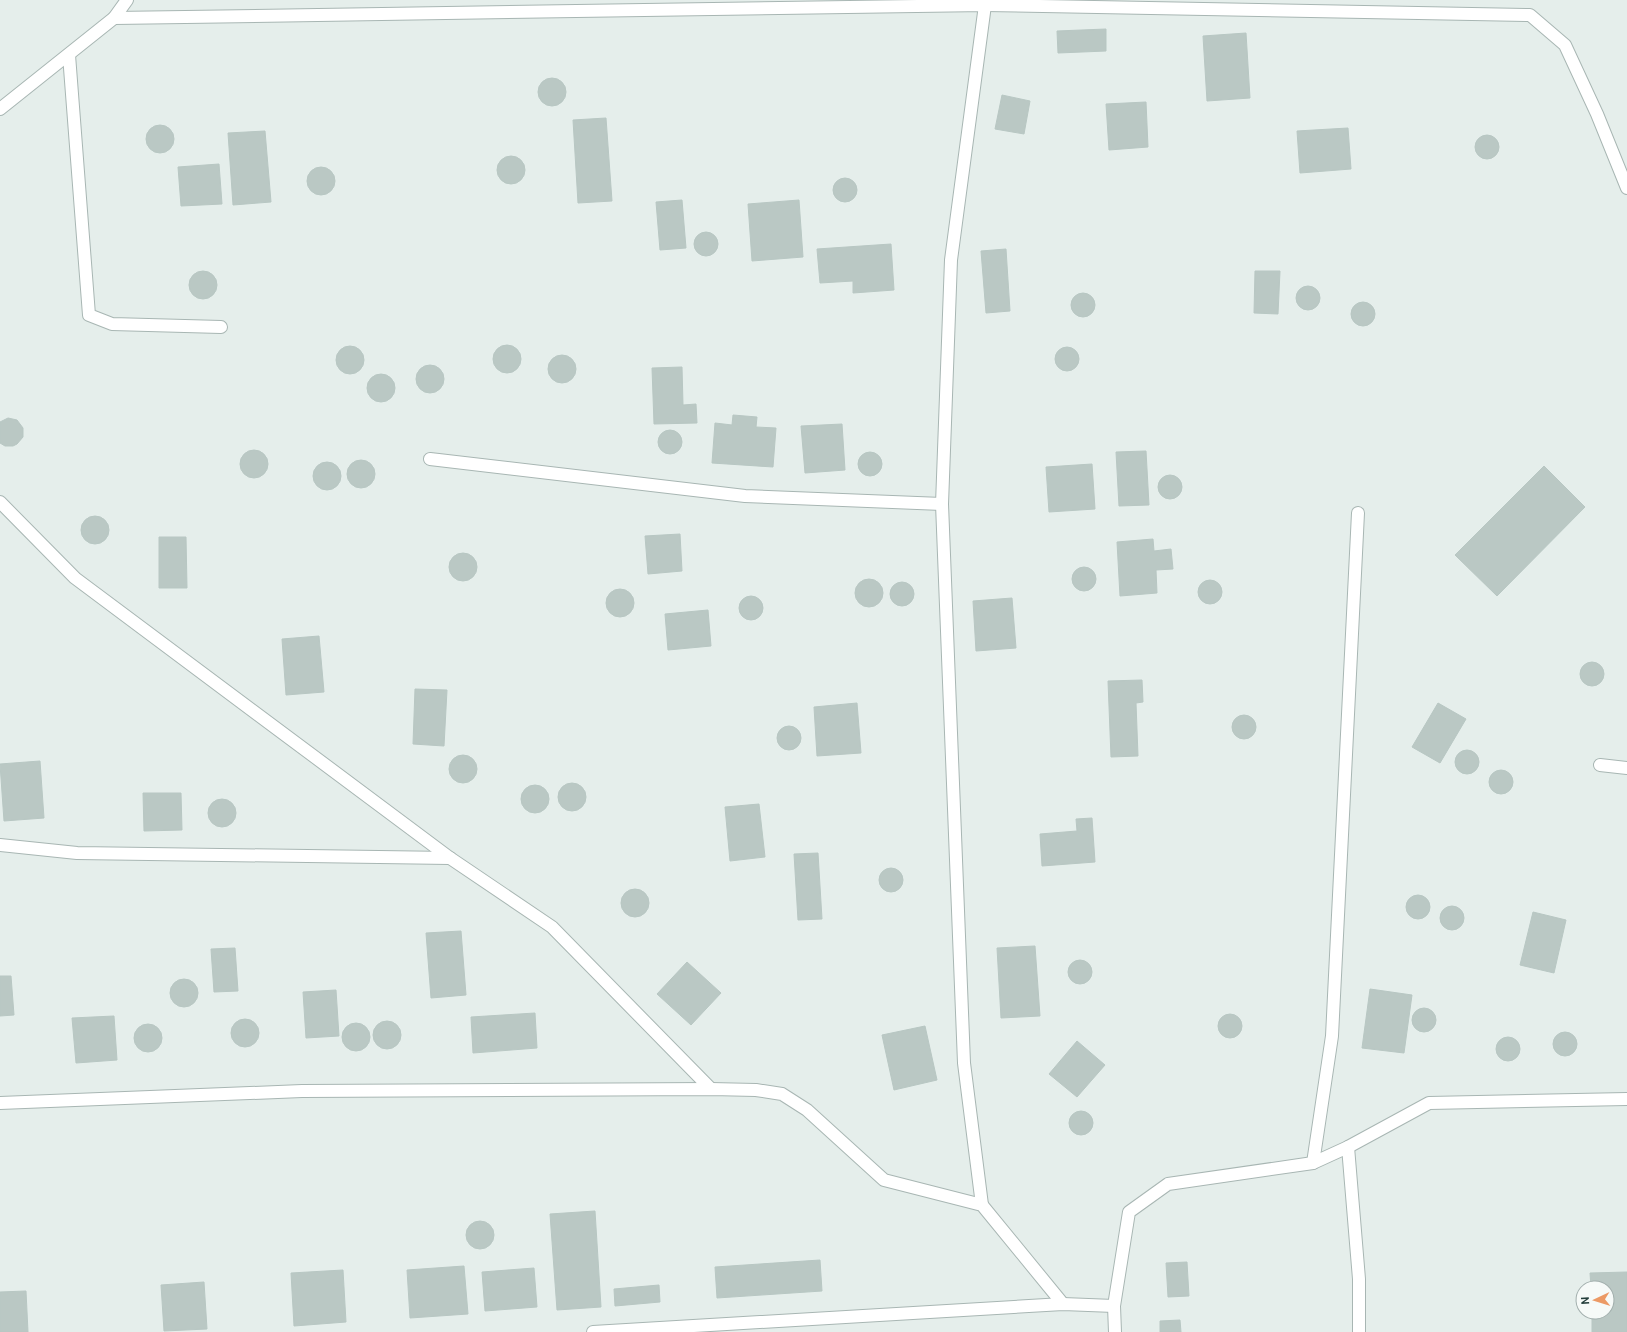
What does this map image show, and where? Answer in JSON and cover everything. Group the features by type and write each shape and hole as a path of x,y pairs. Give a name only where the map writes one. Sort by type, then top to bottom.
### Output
{"street":[{"path":"0,109 114,18 127,0"},
{"path":"114,18 985,5 1530,15 1565,45 1597,114 1627,188"},
{"path":"985,5 951,260 942,504 964,1063 982,1205 1063,1304"},
{"path":"69,55 89,315 112,324 221,328"},
{"path":"430,458 746,496 942,504"},
{"path":"0,502 75,578 450,858 552,927 711,1089"},
{"path":"1313,1163 1332,1036 1358,513"},
{"path":"1600,765 1627,768"},
{"path":"0,845 77,853 450,858"},
{"path":"0,1103 302,1090 756,1090 782,1094 807,1110 884,1180 982,1205"},
{"path":"1115,1332 1114,1306 1129,1212 1168,1184 1313,1163 1348,1147 1429,1103 1627,1099"},
{"path":"1348,1147 1359,1279 1359,1332"},
{"path":"593,1332 1063,1304 1114,1306"}],"building":[{"path":"1106,29 1106,51 1058,53 1057,31"},
{"path":"1246,33 1250,98 1207,101 1203,36"},
{"path":"552,78 562,82 566,92 562,102 552,106 542,102 538,92 542,82"},
{"path":"1002,95 1030,101 1024,134 995,129"},
{"path":"1146,102 1148,147 1109,150 1106,104"},
{"path":"606,118 612,201 578,203 573,120"},
{"path":"160,125 170,129 174,139 170,149 160,153 150,149 146,139 150,129"},
{"path":"1348,128 1351,169 1300,173 1297,131"},
{"path":"265,131 271,202 233,205 228,133"},
{"path":"1487,135 1496,138 1499,147 1496,156 1487,159 1478,156 1475,147 1478,138"},
{"path":"511,156 521,160 525,170 521,180 511,184 501,180 497,170 501,160"},
{"path":"219,164 222,204 181,206 178,167"},
{"path":"321,167 331,171 335,181 331,191 321,195 311,191 307,181 311,171"},
{"path":"845,178 854,181 857,190 854,199 845,202 836,199 833,190 836,181"},
{"path":"682,200 686,248 660,250 656,202"},
{"path":"799,200 803,257 752,261 748,204"},
{"path":"706,232 715,235 718,244 715,253 706,256 697,253 694,244 697,235"},
{"path":"891,244 894,290 853,293 853,281 820,283 817,249"},
{"path":"1006,249 1010,311 986,313 981,251"},
{"path":"203,271 213,275 217,285 213,295 203,299 193,295 189,285 193,275"},
{"path":"1255,271 1280,271 1278,314 1254,313"},
{"path":"1308,286 1317,289 1320,298 1317,307 1308,310 1299,307 1296,298 1299,289"},
{"path":"1083,293 1092,296 1095,305 1092,314 1083,317 1074,314 1071,305 1074,296"},
{"path":"1363,302 1372,305 1375,314 1372,323 1363,326 1354,323 1351,314 1354,305"},
{"path":"507,345 517,349 521,359 517,369 507,373 497,369 493,359 497,349"},
{"path":"350,346 360,350 364,360 360,370 350,374 340,370 336,360 340,350"},
{"path":"1067,347 1076,350 1079,359 1076,368 1067,371 1058,368 1055,359 1058,350"},
{"path":"562,355 572,359 576,369 572,379 562,383 552,379 548,369 552,359"},
{"path":"430,365 440,369 444,379 440,389 430,393 420,389 416,379 420,369"},
{"path":"682,367 683,405 696,404 697,423 654,424 652,368"},
{"path":"381,374 391,378 395,388 391,398 381,402 371,398 367,388 371,378"},
{"path":"733,415 757,417 756,427 776,428 773,467 712,463 715,423 732,425"},
{"path":"8,418 17,420 23,428 23,437 13,446 5,446 0,443 0,422"},
{"path":"842,424 845,470 805,473 801,426"},
{"path":"670,430 679,433 682,442 679,451 670,454 661,451 658,442 661,433"},
{"path":"254,450 264,454 268,464 264,474 254,478 244,474 240,464 244,454"},
{"path":"1146,451 1149,505 1119,506 1116,452"},
{"path":"870,452 879,455 882,464 879,473 870,476 861,473 858,464 861,455"},
{"path":"361,460 371,464 375,474 371,484 361,488 351,484 347,474 351,464"},
{"path":"327,462 337,466 341,476 337,486 327,490 317,486 313,476 317,466"},
{"path":"1092,464 1095,509 1049,512 1046,467"},
{"path":"1544,466 1585,507 1497,596 1455,555"},
{"path":"1170,475 1179,478 1182,487 1179,496 1170,499 1161,496 1158,487 1161,478"},
{"path":"95,516 105,520 109,530 105,540 95,544 85,540 81,530 85,520"},
{"path":"680,534 682,571 648,574 645,536"},
{"path":"159,537 186,537 187,588 159,588"},
{"path":"1153,539 1154,551 1171,549 1173,569 1156,570 1157,593 1120,596 1117,542"},
{"path":"463,553 473,557 477,567 473,577 463,581 453,577 449,567 453,557"},
{"path":"1084,567 1093,570 1096,579 1093,588 1084,591 1075,588 1072,579 1075,570"},
{"path":"869,579 879,583 883,593 879,603 869,607 859,603 855,593 859,583"},
{"path":"1210,580 1219,583 1222,592 1219,601 1210,604 1201,601 1198,592 1201,583"},
{"path":"902,582 911,585 914,594 911,603 902,606 893,603 890,594 893,585"},
{"path":"620,589 630,593 634,603 630,613 620,617 610,613 606,603 610,593"},
{"path":"751,596 760,599 763,608 760,617 751,620 742,617 739,608 742,599"},
{"path":"1012,598 1016,648 976,651 973,601"},
{"path":"708,610 711,646 668,650 665,614"},
{"path":"319,636 324,692 286,695 282,639"},
{"path":"1592,662 1601,665 1604,674 1601,683 1592,686 1583,683 1580,674 1583,665"},
{"path":"1142,680 1143,702 1136,703 1138,756 1111,757 1108,681"},
{"path":"415,689 447,690 444,746 413,744"},
{"path":"857,703 861,753 817,756 814,707"},
{"path":"1438,703 1466,719 1440,763 1412,747"},
{"path":"1244,715 1253,718 1256,727 1253,736 1244,739 1235,736 1232,727 1235,718"},
{"path":"789,726 798,729 801,738 798,747 789,750 780,747 777,738 780,729"},
{"path":"1467,750 1476,753 1479,762 1476,771 1467,774 1458,771 1455,762 1458,753"},
{"path":"463,755 473,759 477,769 473,779 463,783 453,779 449,769 453,759"},
{"path":"40,761 44,818 4,821 0,764"},
{"path":"1501,770 1510,773 1513,782 1510,791 1501,794 1492,791 1489,782 1492,773"},
{"path":"572,783 582,787 586,797 582,807 572,811 562,807 558,797 562,787"},
{"path":"535,785 545,789 549,799 545,809 535,813 525,809 521,799 525,789"},
{"path":"143,793 181,793 182,830 144,831"},
{"path":"222,799 232,803 236,813 232,823 222,827 212,823 208,813 212,803"},
{"path":"759,804 765,857 730,861 725,807"},
{"path":"1092,818 1095,862 1042,866 1040,834 1077,831 1076,819"},
{"path":"818,853 822,919 798,920 794,854"},
{"path":"891,868 900,871 903,880 900,889 891,892 882,889 879,880 882,871"},
{"path":"635,889 645,893 649,903 645,913 635,917 625,913 621,903 625,893"},
{"path":"1418,895 1427,898 1430,907 1427,916 1418,919 1409,916 1406,907 1409,898"},
{"path":"1452,906 1461,909 1464,918 1461,927 1452,930 1443,927 1440,918 1443,909"},
{"path":"1533,912 1566,920 1554,973 1520,965"},
{"path":"461,931 466,995 431,998 426,933"},
{"path":"1035,946 1040,1016 1001,1018 997,948"},
{"path":"235,948 238,991 214,992 211,949"},
{"path":"1080,960 1089,963 1092,972 1089,981 1080,984 1071,981 1068,972 1071,963"},
{"path":"687,962 721,993 691,1025 657,994"},
{"path":"0,976 11,976 14,1015 0,1016"},
{"path":"184,979 194,983 198,993 194,1003 184,1007 174,1003 170,993 174,983"},
{"path":"1370,989 1412,995 1404,1053 1362,1048"},
{"path":"336,990 339,1036 306,1038 303,992"},
{"path":"1424,1008 1433,1011 1436,1020 1433,1029 1424,1032 1415,1029 1412,1020 1415,1011"},
{"path":"535,1013 537,1048 473,1053 471,1017"},
{"path":"1230,1014 1239,1017 1242,1026 1239,1035 1230,1038 1221,1035 1218,1026 1221,1017"},
{"path":"114,1016 117,1060 76,1063 72,1018"},
{"path":"245,1019 255,1023 259,1033 255,1043 245,1047 235,1043 231,1033 235,1023"},
{"path":"387,1021 397,1025 401,1035 397,1045 387,1049 377,1045 373,1035 377,1025"},
{"path":"356,1023 366,1027 370,1037 366,1047 356,1051 346,1047 342,1037 346,1027"},
{"path":"148,1024 158,1028 162,1038 158,1048 148,1052 138,1048 134,1038 138,1028"},
{"path":"925,1026 937,1080 894,1090 882,1035"},
{"path":"1565,1032 1574,1035 1577,1044 1574,1053 1565,1056 1556,1053 1553,1044 1556,1035"},
{"path":"1508,1037 1517,1040 1520,1049 1517,1058 1508,1061 1499,1058 1496,1049 1499,1040"},
{"path":"1077,1041 1105,1065 1077,1097 1049,1074"},
{"path":"1081,1111 1090,1114 1093,1123 1090,1132 1081,1135 1072,1132 1069,1123 1072,1114"},
{"path":"595,1211 601,1307 557,1310 550,1214"},
{"path":"480,1221 490,1225 494,1235 490,1245 480,1249 470,1245 466,1235 470,1225"},
{"path":"820,1260 822,1291 717,1298 715,1267"},
{"path":"1187,1262 1189,1296 1168,1297 1166,1263"},
{"path":"464,1266 468,1314 410,1318 407,1270"},
{"path":"534,1268 537,1307 485,1311 482,1272"},
{"path":"343,1270 346,1322 294,1326 291,1273"},
{"path":"1627,1272 1627,1332 1592,1332 1592,1320 1615,1320 1615,1280 1590,1280 1590,1273"},
{"path":"204,1282 207,1329 164,1331 161,1285"},
{"path":"659,1285 660,1302 615,1306 614,1289"},
{"path":"26,1291 28,1332 0,1332 0,1292"},
{"path":"1180,1320 1181,1332 1160,1332 1160,1321"}]}
